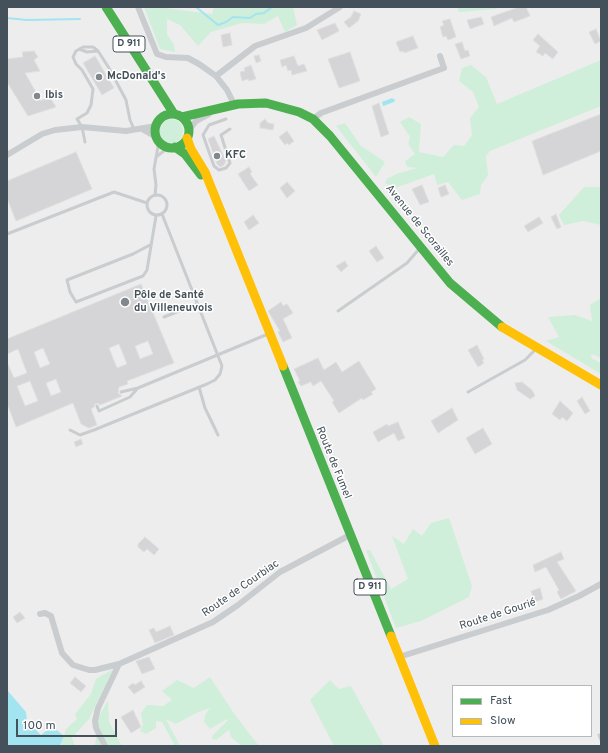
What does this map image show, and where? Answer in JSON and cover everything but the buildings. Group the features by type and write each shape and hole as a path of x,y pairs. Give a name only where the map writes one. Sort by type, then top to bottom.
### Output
{"main road":[{"name":"D 911","path":"106,7 151,81 178,115"},
{"name":"D 911","path":"151,81 159,106 158,122"},
{"name":"Avenue de Scorailles","path":"178,115 220,109 234,104 266,103 299,112 312,119 330,136 450,283 502,326 601,385"},
{"path":"167,114 178,115 187,123 188,134 180,146 172,147 158,139 158,122 167,114"},
{"name":"Route de Fumel","path":"188,134 191,148 205,172 268,334 435,746"},
{"name":"Route de Fumel","path":"172,147 185,154 210,188"}],"street":[{"path":"138,7 158,54 166,57 188,58 216,76 234,104"},
{"path":"216,76 255,46 306,28 340,7"},
{"path":"312,119 322,112 444,68 440,56"},
{"name":"Avenue de Scorailles","path":"188,134 196,121 220,109"},
{"path":"7,155 42,134 82,127 126,132 134,129 142,129 158,122"},
{"path":"142,129 158,139"},
{"name":"Route de Courbiac","path":"40,614 45,613 51,616 62,653 74,665 88,670 95,670 119,664 213,622 238,605 280,572 350,536"},
{"name":"Route de Gourié","path":"399,656 548,610 601,584"},
{"path":"105,746 96,728 95,721 98,708 119,664"}],"lane":[{"path":"85,142 82,127 77,119 87,113 91,105 93,89 73,57 76,50 88,46 98,51 126,100 130,120 134,129"},
{"path":"79,49 87,52 98,51"},
{"path":"226,119 209,125 204,131 203,135 214,166 219,170 226,168 230,163 221,135 230,129"},
{"path":"155,195 156,185 154,169 158,139"},
{"path":"156,157 172,147"},
{"path":"7,234 114,192 147,203"},
{"path":"155,195 161,196 167,203 166,210 162,214 156,216 148,212 147,203 150,198 155,195"},
{"path":"70,430 80,435 199,387 214,380 220,374 222,366 162,214"},
{"path":"150,245 133,254 67,280 70,292 76,302 143,276 150,253 150,245 156,216"},
{"path":"338,310 407,263 421,247"},
{"path":"164,317 197,304"},
{"path":"121,392 138,388 268,334"},
{"path":"468,392 525,360 537,348"},
{"path":"199,387 205,408 218,435"},
{"path":"97,406 99,411 130,397 138,388"},
{"path":"599,735 601,740"}],"green space":[{"path":"144,7 158,7 212,14 214,7 293,7 297,25 285,32 278,16 264,24 242,23 211,32 198,46 180,25 167,19 167,34 174,45 175,52 160,49"},
{"path":"457,7 498,7 496,9 459,12"},
{"path":"601,60 601,106 490,151 486,156 488,175 481,185 480,194 462,200 448,182 437,185 434,174 395,188 385,183 387,179 396,174 417,168 407,167 405,161 415,154 408,144 410,137 400,122 409,117 421,124 419,152 443,157 454,145 464,146 472,135 470,118 479,107 473,92 459,81 462,68 471,65 486,77 497,104"},
{"path":"171,119 180,122 183,131 180,140 171,143 162,140 159,131 162,122"},
{"path":"345,123 361,146 385,162 376,177 336,126"},
{"path":"584,187 600,187 601,225 583,221 564,225 559,215"},
{"path":"601,298 601,358 592,354 591,358 601,363 601,374 546,341 559,337 548,317 575,315 592,321 590,305"},
{"path":"449,518 472,586 469,597 421,621 396,628 366,550 370,550 391,589 408,579 392,536 404,544 413,529 422,536 431,523"},
{"path":"113,669 89,719 72,738 75,746 61,746 66,729 77,719 75,714 91,694 96,679"},
{"path":"210,677 235,715 259,746 241,746 231,737 229,730 216,740 212,739 212,736 228,720 227,719 210,729 204,722 205,715 210,708 196,713 176,724 166,719 180,746 175,746 162,722 156,721 156,728 146,734 140,731 143,725 141,713 147,705 163,706 172,700 162,691 177,680 194,688"},
{"path":"330,680 339,689 351,686 384,746 334,746 310,700"},
{"path":"108,700 109,722 122,746 95,746 98,719"}],"water":[{"path":"392,98 395,100 394,102 383,106 382,102"},
{"path":"7,690 26,712 27,721 41,735 52,726 64,736 60,746 7,746"}],"waterway":[{"path":"196,7 218,25 233,17 250,18 256,14 264,13 272,7"},
{"path":"7,18 27,20 80,19"}],"traffic: fast":[{"path":"106,7 174,114"},
{"path":"182,117 238,104 266,103 299,112 313,119 330,136 450,283 502,327"},
{"path":"172,114 184,119 189,131 184,143 172,148 160,143 155,131 160,119 172,114"},
{"path":"175,147 185,154 201,175"},
{"path":"283,366 391,636"}],"traffic: slow":[{"path":"187,138 191,149 205,172 283,366"},
{"path":"502,327 601,385"},
{"path":"391,636 435,746"}],"place":[{"name":"McDonald's","path":"99,77"},
{"name":"Ibis","path":"37,96"},
{"name":"KFC","path":"217,156"},
{"name":"Pôle de Santé du Villeneuvois","path":"125,302"}]}
